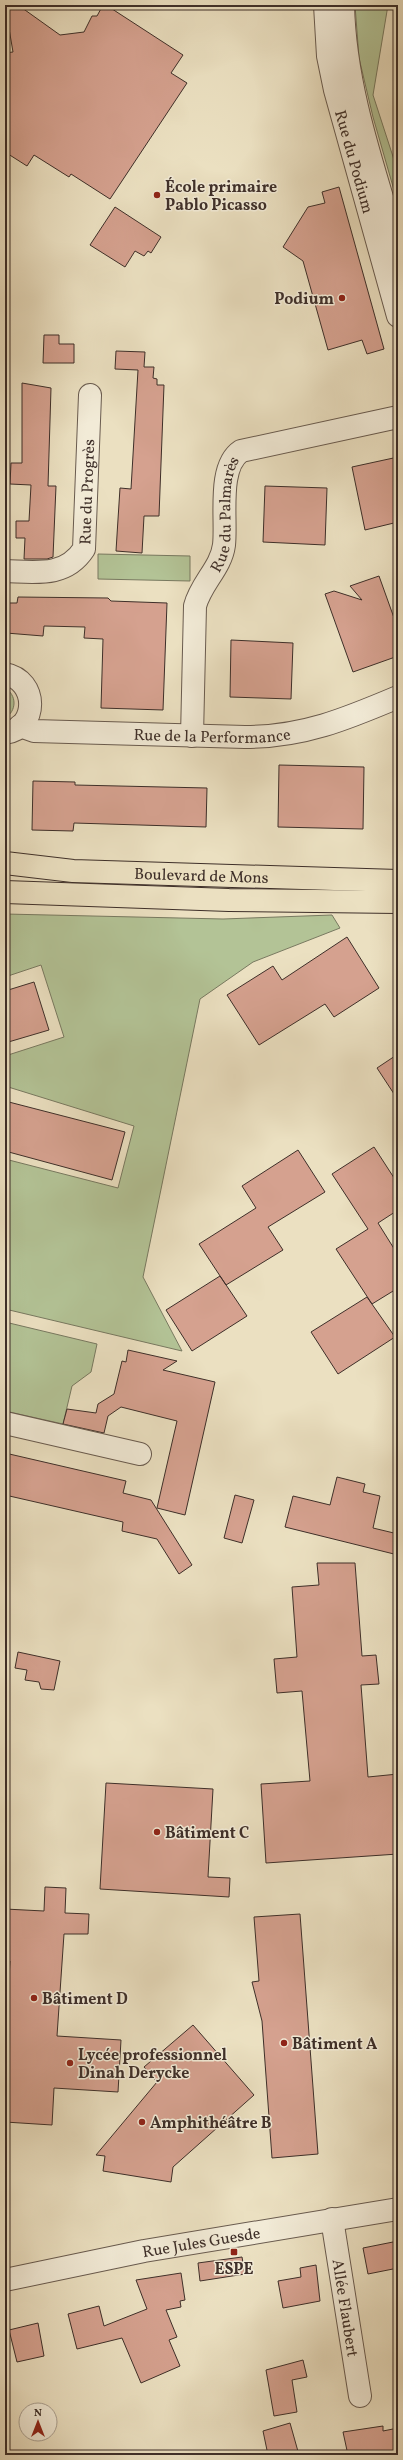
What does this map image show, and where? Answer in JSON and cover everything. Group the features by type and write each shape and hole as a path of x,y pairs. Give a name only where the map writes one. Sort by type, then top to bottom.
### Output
{"main road":[{"name":"Boulevard de Mons","path":"5,863 73,871 398,881"},
{"name":"Boulevard de Mons","path":"5,892 229,900 398,902"}],"street":[{"name":"Rue du Podium","path":"325,5 328,56 335,90 398,316"},
{"name":"Rue du Podium","path":"343,5 347,58 355,101 398,251"},
{"name":"Rue du Progrès","path":"5,571 56,572 64,568 84,549 90,395"},
{"name":"Rue du Palmarès","path":"192,736 195,606 200,592 217,565 222,552 227,472 234,456 241,452 398,417"},
{"name":"Rue de la Performance","path":"5,674 21,681 29,694 29,714 13,730"},
{"name":"Rue de la Performance","path":"13,730 262,737 300,733 340,722 398,697"},
{"path":"5,1423 140,1454"},
{"name":"Rue Jules Guesde","path":"5,2280 144,2252 398,2208"},
{"name":"Allée Flaubert","path":"332,2219 360,2396"}],"green space":[{"path":"355,5 388,5 373,95 398,172 398,204 373,117 359,58"},
{"path":"98,554 190,556 190,581 98,579"},
{"path":"5,688 12,695 14,703 12,711 5,718"},
{"path":"5,914 223,919 332,915 340,928 253,962 200,999 143,1277 182,1351 5,1309 5,1159 118,1188 134,1126 5,1086 5,1056 64,1037 41,965 5,977"},
{"path":"5,1322 97,1344 91,1372 72,1386 63,1424 5,1411"}],"building":[{"path":"5,5 18,5 60,35 84,32 92,16 97,16 103,5 106,5 183,55 171,73 187,83 110,199 71,174 69,177 34,155 27,166 5,152 5,53 13,52"},
{"name":"Podium","path":"339,187 384,349 367,354 362,340 328,350 303,261 283,247 308,207 325,203 322,192"},
{"path":"115,207 161,237 151,253 148,251 144,256 135,251 125,267 90,245"},
{"path":"44,335 59,335 59,344 74,344 74,363 43,363"},
{"path":"116,351 145,352 144,367 154,367 153,378 157,379 157,385 164,385 159,516 144,516 142,553 116,551 120,488 131,489 138,370 115,369"},
{"path":"22,383 51,388 48,486 56,486 53,557 47,559 24,559 25,538 16,538 16,521 29,521 31,485 10,484 11,463 22,463"},
{"path":"398,457 398,522 365,530 352,467"},
{"path":"265,486 327,488 325,545 263,542"},
{"path":"379,576 398,629 398,656 353,672 325,594 334,591 362,600 350,586"},
{"path":"18,597 108,598 111,601 167,603 163,710 101,708 103,639 84,638 85,627 44,626 43,636 6,633 5,603 17,603"},
{"path":"231,640 293,643 291,699 230,697"},
{"path":"279,765 364,767 363,829 278,827"},
{"path":"33,781 75,782 75,785 207,788 206,827 74,823 73,831 32,830"},
{"path":"347,937 379,988 334,1017 325,1004 259,1045 227,995 273,966 282,980"},
{"path":"34,982 49,1030 5,1043 5,991"},
{"path":"398,1054 398,1100 377,1068"},
{"path":"5,1101 125,1132 112,1180 5,1151"},
{"path":"374,1147 398,1184 398,1210 378,1223 398,1255 398,1288 372,1304 336,1249 368,1229 332,1174"},
{"path":"298,1150 325,1192 268,1227 283,1250 226,1285 199,1244 256,1208 242,1186"},
{"path":"220,1276 247,1316 192,1351 166,1310"},
{"path":"367,1297 395,1337 338,1374 311,1332"},
{"path":"128,1350 177,1361 163,1370 215,1382 185,1515 157,1508 177,1421 121,1407 108,1416 104,1433 63,1424 67,1409 96,1413 98,1404 114,1394 122,1361 126,1362"},
{"path":"5,1453 126,1481 123,1493 151,1500 192,1565 179,1574 157,1539 122,1531 123,1522 5,1495"},
{"path":"337,1477 365,1484 363,1492 380,1496 373,1528 398,1534 398,1555 285,1527 293,1496 330,1505"},
{"path":"235,1495 254,1500 242,1543 224,1538"},
{"path":"317,1563 355,1563 362,1656 376,1655 379,1684 361,1685 368,1777 398,1774 398,1854 266,1863 261,1784 310,1781 302,1691 277,1693 274,1659 297,1657 292,1587 319,1585"},
{"path":"18,1652 60,1661 54,1690 41,1689 39,1682 25,1680 27,1670 15,1668"},
{"name":"Bâtiment C","path":"106,1783 213,1789 208,1877 230,1878 229,1897 100,1889"},
{"name":"Bâtiment D","path":"45,1887 66,1888 65,1913 89,1914 88,1934 64,1934 57,2036 121,2040 118,2092 54,2088 52,2125 5,2122 5,2040 10,1961 5,1961 5,1909 44,1911"},
{"name":"Bâtiment A","path":"300,1914 318,2154 272,2158 262,2021 252,1982 259,1981 254,1917"},
{"path":"193,2025 254,2095 173,2167 171,2182 103,2171 105,2156 96,2155 157,2082 144,2067"},
{"path":"398,2241 398,2268 368,2274 363,2248"},
{"path":"242,2257 245,2274 200,2281 198,2263"},
{"path":"316,2265 320,2301 283,2308 278,2281 301,2277 300,2268"},
{"path":"181,2273 185,2300 180,2301 181,2307 166,2310 177,2337 169,2340 180,2366 141,2383 122,2338 77,2349 68,2314 99,2306 104,2326 147,2309 136,2280"},
{"path":"38,2323 44,2356 17,2362 9,2330"},
{"path":"303,2360 307,2377 292,2380 297,2412 274,2416 266,2370"},
{"path":"290,2423 299,2455 268,2455 263,2431"},
{"path":"383,2426 383,2431 398,2428 398,2455 348,2455 343,2432"}],"place":[{"name":"École primaire Pablo Picasso","path":"157,195"},
{"name":"Podium","path":"342,298"},
{"name":"Bâtiment C","path":"157,1832"},
{"name":"Bâtiment D","path":"34,1998"},
{"name":"Bâtiment A","path":"284,2043"},
{"name":"Lycée professionnel Dinah Derycke","path":"70,2063"},
{"name":"Amphithéâtre B","path":"142,2122"},
{"name":"ESPE","path":"234,2252"}]}
